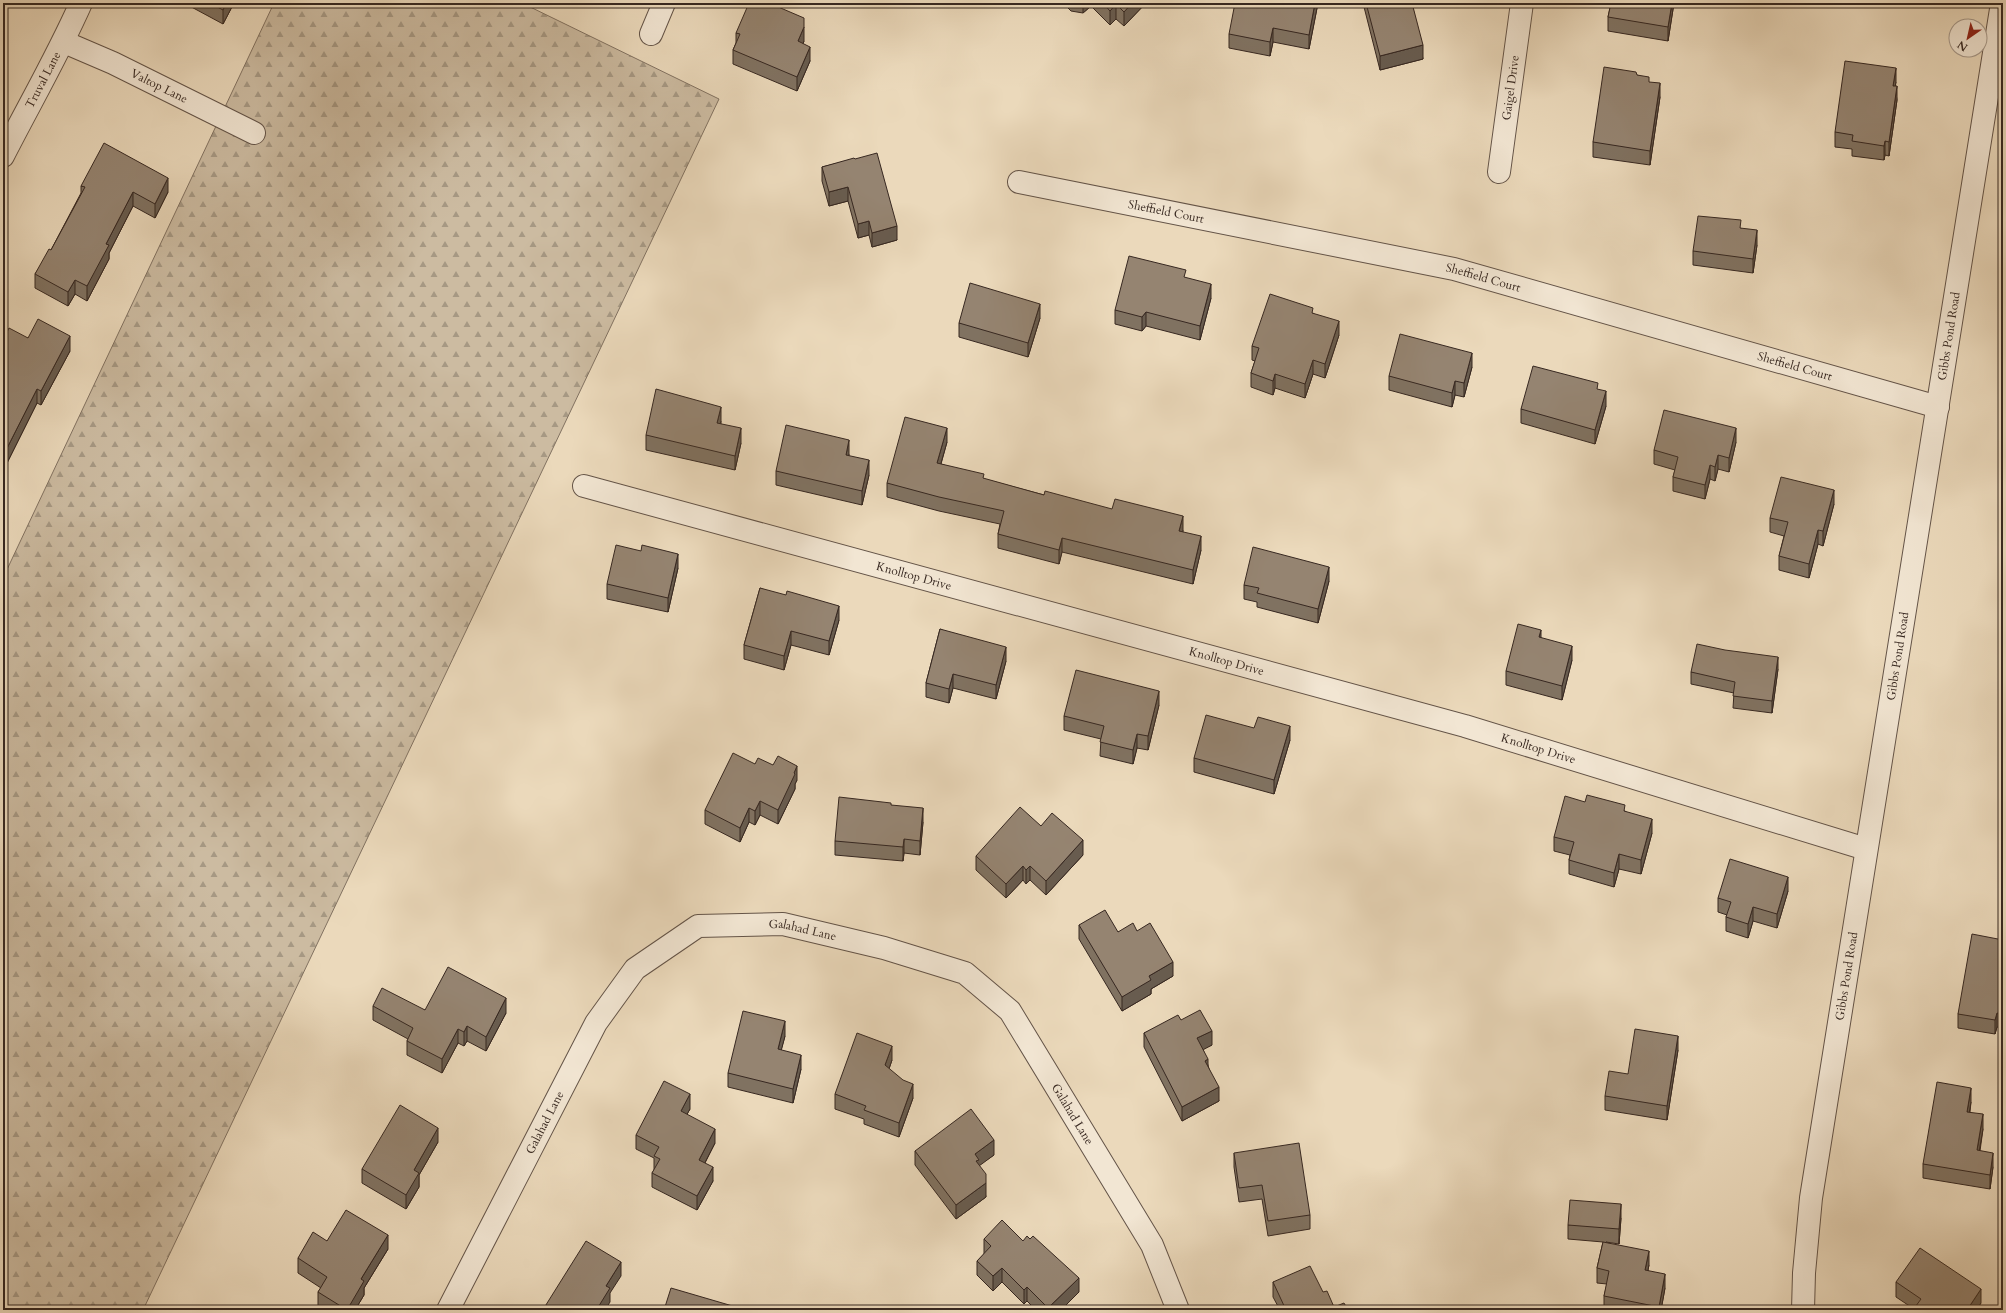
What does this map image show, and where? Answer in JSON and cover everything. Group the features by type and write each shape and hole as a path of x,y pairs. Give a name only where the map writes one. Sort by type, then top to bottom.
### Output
{"street":[{"name":"Truval Lane","path":"3,156 32,99 64,42 81,3"},
{"path":"651,34 664,3"},
{"name":"Gaigel Drive","path":"1499,172 1522,3"},
{"name":"Gibbs Pond Road","path":"1803,1310 1804,1273 1811,1198 2002,3"},
{"name":"Valtop Lane","path":"64,42 113,63 254,134"},
{"name":"Sheffield Court","path":"1019,182 1454,269 1938,408"},
{"name":"Knolltop Drive","path":"584,486 1465,726 1866,849"},
{"name":"Galahad Lane","path":"448,1310 596,1023 635,969 698,926 784,924 884,948 965,973 1010,1011 1152,1245 1178,1310"}],"green space":[{"path":"274,3 522,3 719,99 143,1310 3,1310 3,578"}],"building":[{"path":"210,3 226,3 223,10"},
{"path":"749,3 769,3 804,18 804,27 798,41 810,47 797,77 733,50 740,34 736,33"},
{"path":"1103,3 1132,3 1124,12 1116,4 1110,11"},
{"path":"1235,3 1315,3 1309,35 1273,28 1270,42 1229,34"},
{"path":"1366,3 1412,3 1423,45 1380,56"},
{"path":"1611,3 1672,3 1668,27 1608,17"},
{"path":"1845,61 1896,68 1893,86 1897,86 1889,142 1885,141 1884,146 1852,141 1853,135 1835,132"},
{"path":"1604,67 1636,72 1637,75 1649,77 1649,82 1660,83 1650,151 1593,142"},
{"path":"104,143 168,178 155,204 133,192 106,244 109,245 87,286 75,280 68,292 35,274 49,249 51,250 85,187 81,186"},
{"path":"877,153 897,226 872,233 869,221 858,224 848,187 829,192 822,167"},
{"path":"1698,216 1741,220 1740,228 1757,230 1753,259 1693,251"},
{"path":"1129,256 1186,270 1184,277 1211,284 1200,326 1146,312 1142,317 1115,310"},
{"path":"970,283 1040,304 1028,343 959,323"},
{"path":"1270,294 1313,308 1312,313 1339,321 1325,364 1313,360 1305,384 1275,374 1273,381 1251,373 1259,348 1252,346"},
{"path":"38,319 70,336 41,391 37,389 3,456 3,340 9,328 28,338"},
{"path":"1400,334 1472,353 1464,383 1455,381 1452,393 1389,376"},
{"path":"1533,366 1598,383 1597,389 1606,391 1595,430 1521,409"},
{"path":"656,389 721,407 717,423 741,428 735,456 646,435"},
{"path":"1664,410 1736,428 1729,458 1718,455 1715,467 1710,465 1705,485 1673,477 1678,457 1654,450"},
{"path":"905,417 947,428 937,463 984,474 983,478 1044,495 1045,491 1112,509 1115,499 1183,516 1179,531 1201,536 1193,570 1062,538 1059,550 998,534 1004,511 939,497 887,483"},
{"path":"786,425 849,440 846,455 869,460 862,491 776,471"},
{"path":"1781,477 1834,490 1823,531 1818,530 1809,564 1779,556 1788,522 1770,518"},
{"path":"616,545 641,551 642,545 678,554 668,598 607,584"},
{"path":"1253,547 1329,567 1318,609 1257,593 1259,588 1244,585"},
{"path":"760,588 786,595 787,591 839,606 829,641 791,631 784,656 744,645"},
{"path":"1518,624 1541,630 1539,637 1572,646 1562,686 1506,671"},
{"path":"940,629 1006,647 996,685 953,674 949,689 926,683"},
{"path":"1697,644 1725,650 1778,657 1772,701 1733,696 1735,682 1691,672"},
{"path":"1076,670 1159,691 1148,736 1137,734 1133,750 1100,742 1104,726 1064,716"},
{"path":"1206,715 1254,728 1258,717 1290,726 1274,780 1194,758"},
{"path":"733,753 755,764 758,758 773,765 778,756 797,766 794,773 795,774 778,810 760,801 755,811 749,808 740,828 705,810"},
{"path":"1587,795 1625,805 1624,811 1652,819 1641,860 1619,854 1614,873 1569,860 1574,842 1554,837 1565,796 1585,802"},
{"path":"839,797 923,808 920,841 904,839 903,847 835,841"},
{"path":"1020,807 1041,826 1052,813 1083,840 1046,881 1030,866 1026,870 1023,866 1006,884 976,856"},
{"path":"1730,859 1788,877 1777,914 1753,907 1748,924 1726,917 1731,902 1718,898"},
{"path":"1105,910 1118,932 1133,923 1137,931 1150,923 1173,962 1149,976 1151,980 1122,997 1079,925"},
{"path":"1972,934 2003,940 2001,952 2003,953 2003,1014 1997,1013 1995,1020 1958,1014"},
{"path":"448,967 506,998 486,1037 467,1026 464,1032 458,1029 442,1059 407,1041 413,1028 373,1006 382,988 425,1010"},
{"path":"1200,1010 1212,1031 1197,1038 1208,1059 1205,1061 1219,1087 1182,1107 1144,1033 1178,1015 1181,1020"},
{"path":"743,1011 785,1021 778,1049 801,1055 793,1089 728,1073"},
{"path":"1635,1029 1678,1036 1667,1106 1605,1096 1609,1071 1628,1074"},
{"path":"857,1033 892,1046 885,1065 903,1080 913,1084 899,1123 864,1110 866,1106 835,1094"},
{"path":"664,1081 690,1094 681,1111 715,1129 699,1160 713,1167 697,1196 652,1173 660,1159 654,1156 659,1147 636,1135"},
{"path":"1937,1082 1971,1088 1967,1112 1983,1114 1977,1150 1993,1153 1990,1175 1923,1164"},
{"path":"400,1105 438,1128 414,1170 419,1173 406,1195 362,1169"},
{"path":"971,1109 994,1140 975,1154 979,1160 976,1161 986,1174 986,1183 956,1205 915,1151"},
{"path":"1299,1143 1310,1215 1268,1221 1262,1185 1239,1188 1234,1153"},
{"path":"1570,1200 1621,1204 1619,1229 1568,1225"},
{"path":"346,1210 388,1235 361,1279 364,1281 347,1310 318,1292 327,1277 298,1258 313,1232 327,1241"},
{"path":"1002,1220 1023,1241 1027,1236 1030,1239 1033,1236 1079,1278 1048,1308 1027,1287 1024,1290 1002,1268 993,1276 977,1261 991,1246 984,1239"},
{"path":"586,1241 621,1262 606,1286 610,1288 597,1309 547,1310 544,1308"},
{"path":"1603,1242 1649,1251 1645,1270 1665,1274 1659,1307 1604,1296 1609,1271 1597,1268"},
{"path":"1920,1248 1981,1289 1967,1310 1913,1310 1921,1299 1896,1282"},
{"path":"1310,1266 1323,1292 1327,1291 1334,1307 1344,1303 1348,1310 1286,1310 1273,1282"},
{"path":"671,1288 736,1307 735,1310 664,1310"}]}
